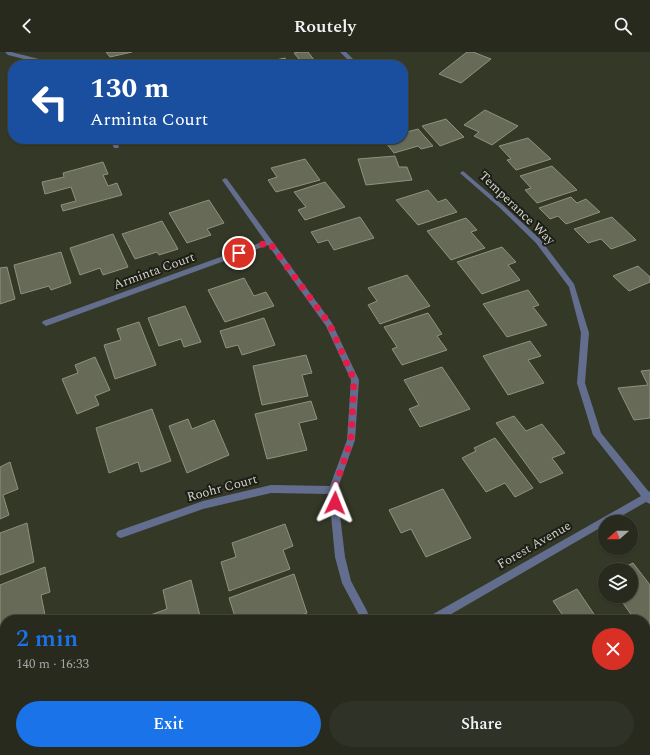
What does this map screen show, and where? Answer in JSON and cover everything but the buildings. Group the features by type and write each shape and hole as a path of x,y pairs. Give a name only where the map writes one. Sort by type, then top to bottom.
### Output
{"street":[{"path":"8,52 10,54 36,60"},
{"path":"342,52 351,60"},
{"name":"Temperance Way","path":"462,173 502,206 538,241 572,286 585,333 581,383 597,435 649,497"},
{"path":"225,180 330,325 354,380 351,440 334,490 340,557 347,583 364,615"},
{"name":"Arminta Court","path":"46,323 269,242"},
{"name":"Roohr Court","path":"121,534 203,505 271,489 334,490"},
{"name":"Forest Avenue","path":"441,615 649,497"}],"route":[{"path":"239,253 269,242 330,325 354,380 351,440 334,490 335,503"}]}
